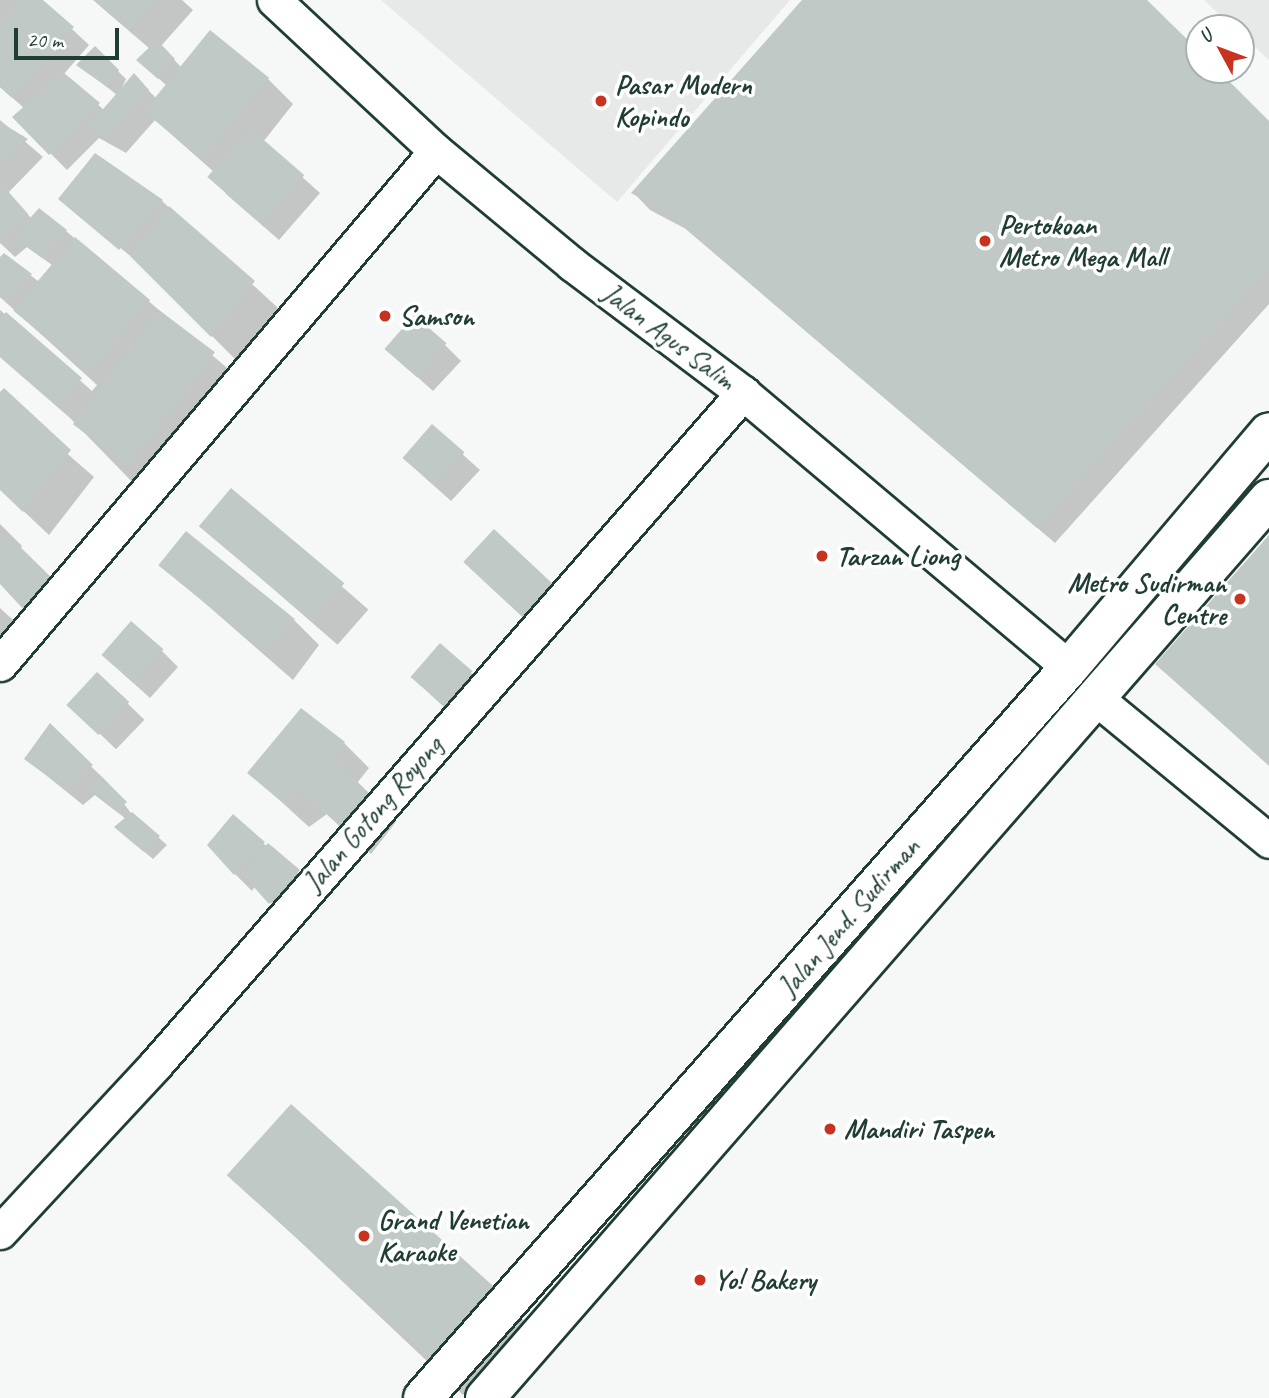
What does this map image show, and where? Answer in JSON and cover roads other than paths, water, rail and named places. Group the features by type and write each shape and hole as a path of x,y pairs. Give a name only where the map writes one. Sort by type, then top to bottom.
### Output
{"highway":[{"name":"Jalan Jend. Sudirman","path":"423,1398 1069,668 1269,432"},
{"name":"Jalan Jend. Sudirman","path":"485,1398 1269,499"},
{"path":"590,1211 624,1239"}],"street":[{"name":"Jalan Agus Salim","path":"274,0 436,151 572,264 743,393 1069,668"},
{"path":"0,664 436,151"},
{"name":"Jalan Gotong Royong","path":"0,1231 156,1064 743,393"},
{"path":"1097,699 1269,841"}],"place":[{"name":"Pasar Modern Kopindo","path":"601,101"},
{"name":"Pertokoan Metro Mega Mall","path":"985,241"},
{"name":"Samson","path":"385,316"},
{"name":"Tarzan Liong","path":"822,556"},
{"name":"Metro Sudirman Centre","path":"1240,599"},
{"name":"Mandiri Taspen","path":"830,1129"},
{"name":"Grand Venetian Karaoke","path":"364,1236"},
{"name":"Yo! Bakery","path":"700,1280"}]}
